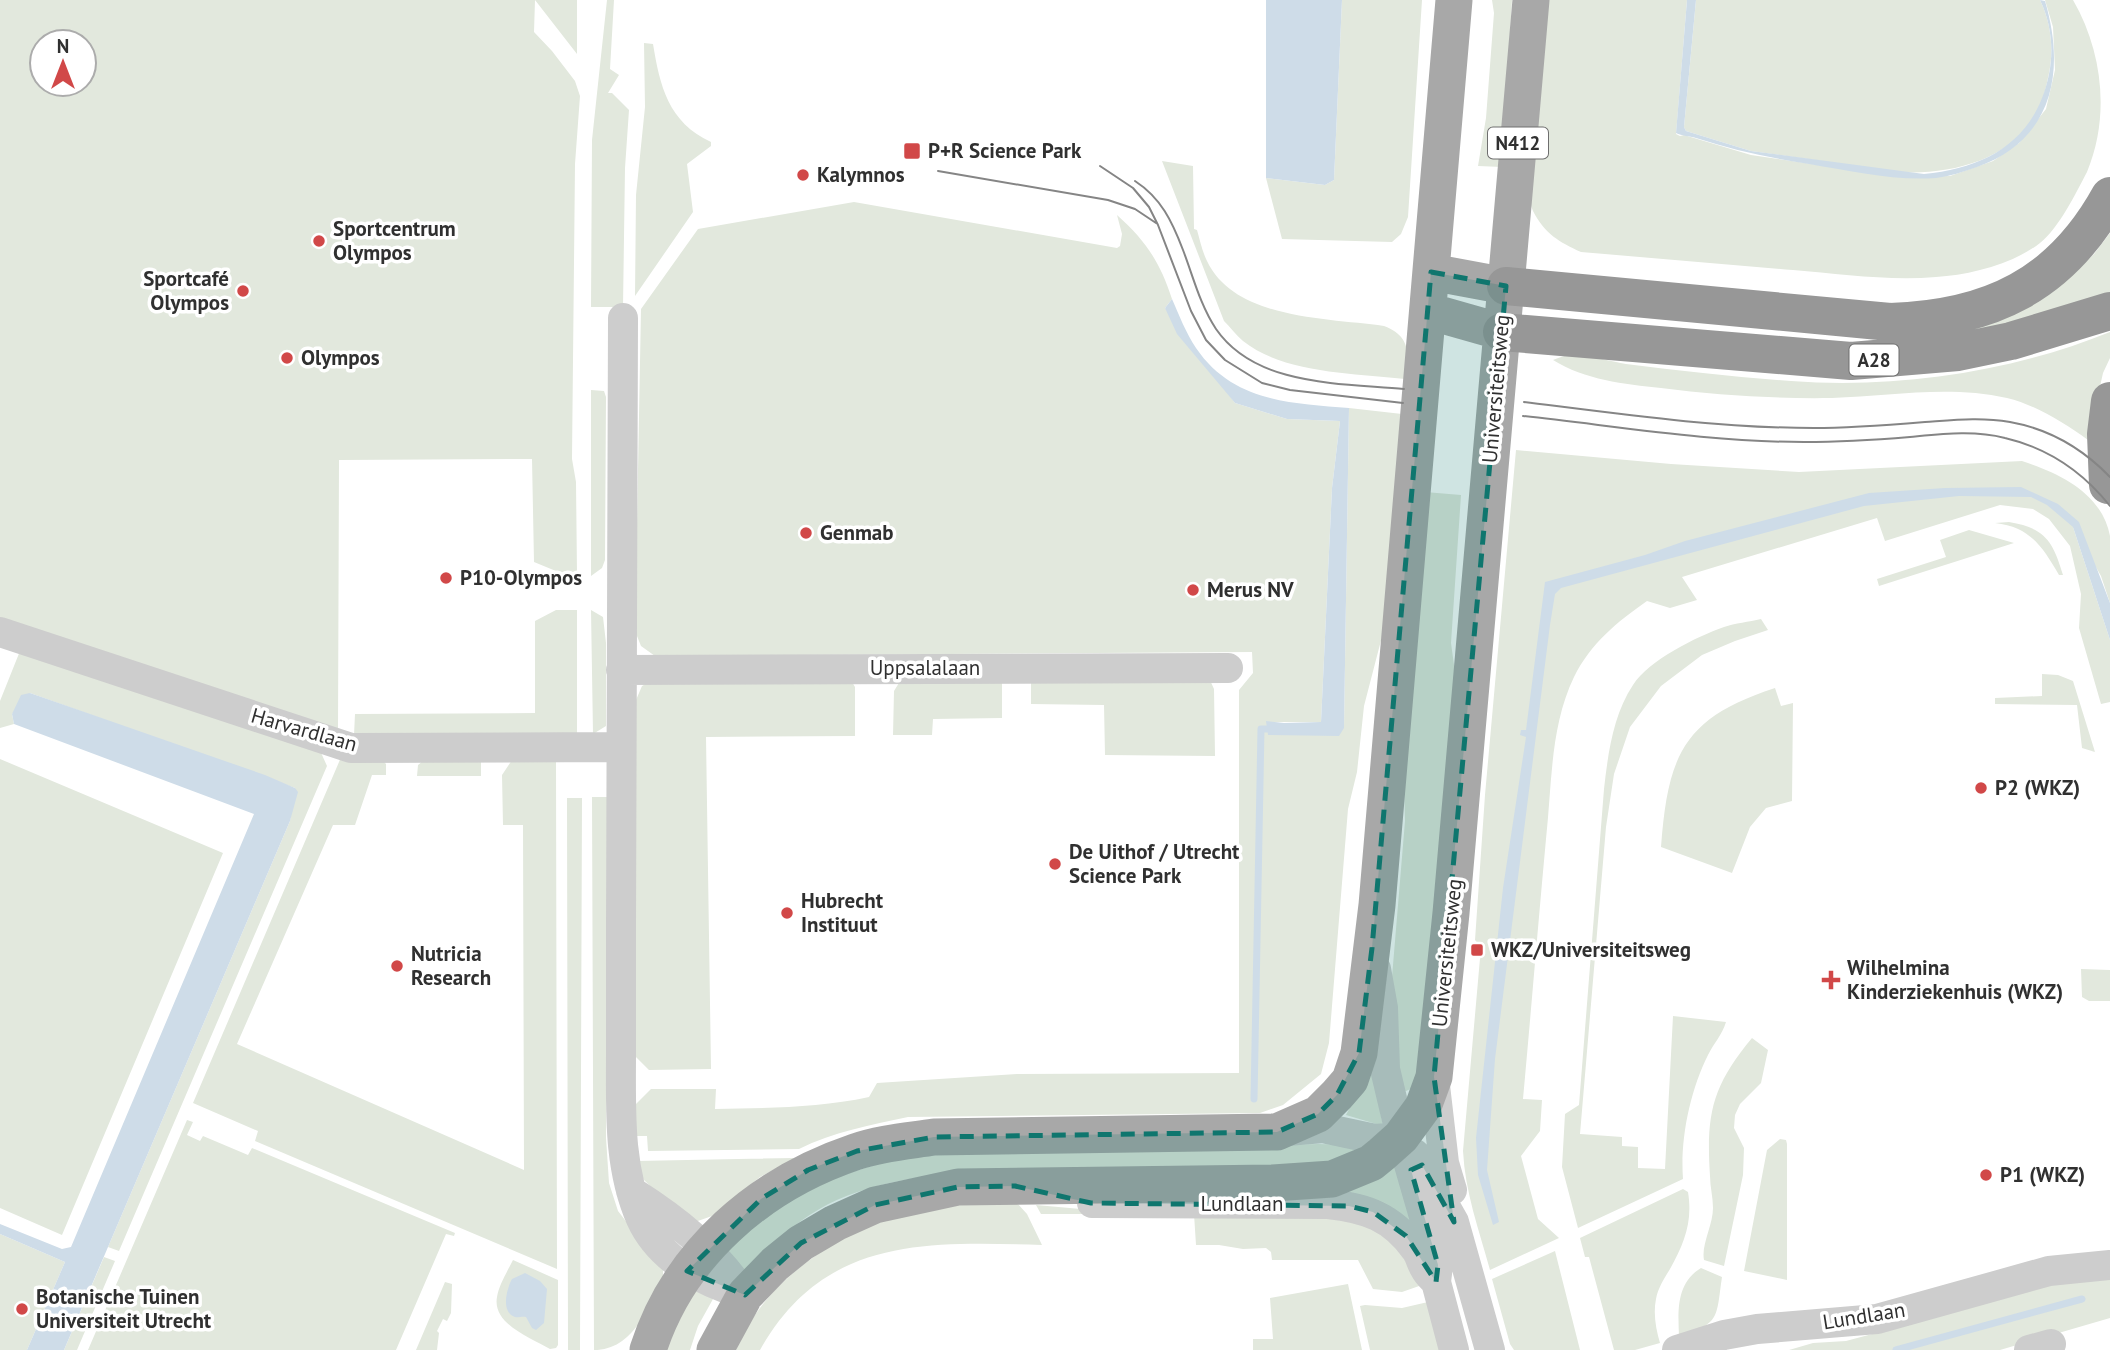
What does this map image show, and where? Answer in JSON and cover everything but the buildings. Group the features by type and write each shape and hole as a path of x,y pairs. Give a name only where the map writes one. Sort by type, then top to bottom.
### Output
{"highway":[{"name":"A28","path":"1506,286 1891,322 1957,316 1990,305 2038,279 2078,246 2110,196"},
{"name":"A28","path":"1500,350 1851,361 1958,352 2011,341 2110,311"},
{"path":"2108,485 2106,434 2110,401"}],"main road":[{"path":"648,1350 655,1327 676,1285 696,1259 761,1199 808,1170 857,1151 895,1142 947,1137 1277,1132 1318,1114 1338,1096 1350,1080 1359,1053 1372,948 1454,0"},
{"name":"Universiteitsweg","path":"715,1350 745,1296 775,1264 801,1243 835,1223 875,1205 958,1187 1273,1184 1332,1179 1371,1163 1401,1137 1423,1107 1434,1077 1451,914 1531,0"},
{"path":"1431,272 1506,286"},
{"path":"1428,311 1500,350"}],"street":[{"path":"624,318 621,670 621,1081 624,1159 631,1191 665,1213 696,1259 726,1267 745,1296"},
{"name":"Harvardlaan","path":"0,632 351,748 621,747"},
{"name":"Uppsalalaan","path":"621,670 1228,668"},
{"name":"Lundlaan","path":"1372,948 1383,1008 1385,1069 1401,1137 1438,1265 1436,1282 1454,1350"},
{"name":"Lundlaan","path":"1434,1077 1444,1163 1455,1198 1454,1222"},
{"path":"1277,1132 1323,1128 1375,1139 1401,1137"},
{"name":"Lundlaan","path":"1401,1137 1431,1171 1441,1199 1454,1222 1490,1350"},
{"name":"Lundlaan","path":"1015,1186 1091,1203 1349,1206 1373,1212 1406,1236 1418,1252 1424,1269 1436,1282"},
{"name":"Lundlaan","path":"1678,1350 1724,1335 1757,1329 1877,1319 2049,1271 2106,1260"}],"highlighted area":[{"path":"1431,272 1506,286 1434,1077 1454,1222 1422,1165 1411,1170 1438,1265 1436,1282 1406,1236 1373,1212 1349,1206 1091,1203 1015,1186 958,1187 875,1205 801,1243 745,1295 687,1271 761,1199 808,1170 857,1151 934,1137 1277,1132 1318,1114 1337,1095 1359,1053 1372,948"}],"shaded area":[{"name":"Olympos","path":"0,0 535,0 534,32 575,81 580,96 575,164 572,459 576,482 577,573 568,576 534,562 532,459 339,460 338,731 0,622"},
{"path":"535,0 577,0 577,54"},
{"path":"607,0 614,0 610,69 619,75 608,93 612,93 629,110 625,168 623,307 591,307 592,140"},
{"path":"1266,0 1342,0 1334,180 1325,185 1266,178"},
{"path":"1342,0 1422,0 1408,217 1401,234 1392,242 1282,239 1266,178 1325,185 1334,180"},
{"path":"1492,0 1512,0 1502,167 1478,166 1486,118 1494,13"},
{"path":"1547,0 1687,0 1676,134 1751,155 1901,177 1950,176 1993,161 2019,143 2046,109 2055,70 2053,27 2045,0 2073,0 2091,41 2097,63 2101,107 2094,151 2087,172 2072,200 2047,237 2017,257 1963,274 1882,278 1581,252 1559,241 1548,231 1533,211 1530,197 1531,143"},
{"path":"1687,0 1696,0 1684,127 1686,131 1751,151 1924,174 1947,171 1988,157 2020,133 2033,117 2042,97 2049,74 2051,46 2047,18 2040,0 2045,1 2051,27 2053,78 2037,121 2023,140 2003,155 1951,175 1936,178 1888,177 1766,156 1676,133"},
{"path":"1696,0 2040,0 2047,18 2051,45 2045,91 2037,114 2022,134 1991,155 1955,168 1899,172 1751,151 1686,131 1684,127"},
{"path":"644,43 653,44 668,101 685,124 711,142 711,146 687,164 693,212 635,296 636,195 645,107"},
{"path":"1162,161 1193,166 1194,229 1197,230 1207,261 1220,280 1239,295 1285,313 1384,326 1393,330 1406,346 1405,379 1299,366 1260,352 1243,341 1224,321"},
{"path":"854,202 1117,248 1120,246 1122,234 1117,215 1144,243 1157,263 1172,299 1165,308 1235,403 1287,419 1340,421 1332,488 1321,722 1266,722 1344,728 1349,408 1402,414 1385,625 1364,706 1357,772 1348,809 1329,1043 1321,1074 1283,1105 1260,1113 908,1117 838,1134 799,1149 648,1151 647,1136 636,1136 635,1105 651,1089 716,1089 715,1109 754,1108 850,1101 869,1097 877,1083 1017,1074 1239,1073 1239,690 1253,673 1252,652 655,656 641,646 635,631 641,309 698,229"},
{"path":"2110,233 2110,301 1889,351 1823,342 1889,342 2070,276 2094,254"},
{"path":"1172,299 1196,348 1211,366 1227,379 1245,389 1284,401 1349,408 1344,728 1339,736 1268,735 1266,721 1321,722 1332,488 1340,421 1287,419 1235,403 1177,334 1165,308"},
{"path":"2110,332 2110,358 2103,373 2088,440 2029,405 1985,394 1920,392 1832,398 1725,395 1605,380 1565,367 1553,360 1574,354 1626,364 1791,381 1831,383 1912,380 1953,375 2034,358"},
{"path":"591,390 604,391 606,397 605,560 602,568 591,576"},
{"path":"1516,450 1799,472 2022,461 2050,472 2077,487 2088,497 2098,508 2110,536 2110,603 2101,576 2073,527 2110,640 2110,702 2101,704 2079,628 2081,594 2070,546 2049,519 2033,509 2000,505 1885,541 1877,518 1682,577 1697,600 1670,608 1647,601 1615,625 1588,654 1566,696 1556,736 1551,777 1523,1099 1542,1100 1540,1131 1521,1156 1538,1219 1559,1238 1490,1270 1470,1196 1463,1151 1481,947 1475,940 1485,795"},
{"path":"2021,487 2058,504 2079,522 2110,603 2110,640 2073,527 2047,505 2031,497 1959,496 1864,506 1561,588 1555,594 1495,1059 1487,1170 1499,1222 1493,1225 1478,1175 1476,1138 1503,888 1526,737 1520,735 1521,730 1526,730 1545,582 1645,555 1685,541 1869,493"},
{"path":"1425,492 1461,495 1451,643 1457,687 1415,1087 1406,1091 1397,1087 1390,1001 1405,821 1403,743"},
{"path":"2009,522 2031,528 2046,538 2063,575 2059,575 2034,540 2017,529 1995,523"},
{"path":"1969,530 2014,543 1879,586 1877,579 1946,557 1940,540"},
{"path":"556,610 577,610 577,736 354,735 355,714 535,713 535,621"},
{"path":"591,610 603,617 606,643 606,726 593,734"},
{"path":"1761,619 1768,630 1702,655 1661,686 1630,727 1614,774 1606,827 1580,1134 1622,1137 1622,1146 1638,1147 1638,1168 1665,1169 1673,1016 1726,1022 1710,1051 1691,1100 1683,1148 1683,1179 1578,1228 1562,1167 1565,1114 1579,1105 1604,789 1616,722 1633,685 1661,658 1713,631"},
{"path":"20,651 318,746 327,766 119,1251 108,1247 290,821 295,788 30,693 12,714 14,724 0,728 0,701"},
{"path":"2042,674 2058,675 2073,681 2095,752 2082,748 2077,705 1995,704 1995,698 2042,696"},
{"path":"849,677 855,687 855,736 706,737 711,1069 649,1070 635,1056 636,700 642,686 655,679"},
{"path":"1031,677 1209,678 1214,689 1215,756 1105,755 1104,705 1031,704"},
{"path":"902,678 1002,678 1002,718 933,719 932,735 893,735 894,691"},
{"path":"1775,688 1781,706 1793,703 1792,801 1766,808 1750,827 1732,873 1661,847 1669,788 1676,764 1686,744 1700,727 1719,713"},
{"path":"30,693 265,775 295,788 298,792 290,821 64,1350 27,1350 65,1262 0,1234 0,1224 62,1249 71,1247 254,814 14,724 12,714 21,695"},
{"path":"342,755 382,760 386,764 386,775 372,775 355,825 333,825 237,1044 524,1170 523,825 503,825 502,775 514,757 556,756 557,1269 255,1141 258,1131 193,1103"},
{"path":"428,757 481,762 481,776 417,776 418,765"},
{"path":"0,759 223,853 62,1235 0,1208"},
{"path":"592,797 607,797 606,1138 609,1183 618,1211 663,1269 663,1277 638,1325 620,1343 594,1350"},
{"path":"567,798 582,798 580,1350 568,1350"},
{"path":"2081,969 2110,970 2110,1001 2089,1001 2082,997"},
{"path":"1752,1038 1768,1050 1761,1083 1740,1104 1735,1115 1734,1128 1744,1148 1743,1175 1724,1266 1704,1260 1713,1208 1709,1154 1711,1118 1720,1086"},
{"path":"1370,1060 1383,1126 1346,1115 1362,1084"},
{"path":"187,1120 193,1122 187,1135 200,1141 203,1136 248,1155 252,1148 455,1233 454,1236 446,1234 396,1350 88,1350"},
{"path":"1780,1139 1786,1140 1787,1144 1787,1280 1744,1271 1767,1150"},
{"path":"1355,1145 1359,1148 1333,1161 1301,1167 960,1172 918,1177 857,1192 819,1209 786,1233 746,1273 726,1249 746,1229 811,1185 907,1155"},
{"path":"795,1158 760,1177 712,1216 695,1222 684,1219 644,1180 636,1161"},
{"path":"1395,1163 1419,1227 1348,1194 1349,1189"},
{"path":"1683,1189 1688,1192 1689,1203 1686,1232 1660,1287 1655,1305 1660,1343 1635,1350 1614,1350 1589,1257 1585,1257 1580,1238"},
{"path":"1017,1203 1027,1214 1042,1245 958,1244 919,1247 882,1254 847,1266 815,1285 786,1313 760,1350 736,1350 763,1304 781,1284 801,1266 846,1237 895,1216 936,1204"},
{"path":"1036,1205 1092,1210 1340,1210 1397,1242 1422,1285 1402,1292 1373,1289 1358,1260 1272,1260 1271,1252 1266,1248 1196,1245 1194,1214 1041,1214"},
{"name":"Botanische Tuinen Universiteit Utrecht","path":"0,1234 65,1262 27,1350 0,1350"},
{"path":"1555,1251 1580,1350 1514,1350 1492,1279"},
{"path":"104,1257 115,1261 77,1350 64,1350"},
{"path":"513,1260 558,1280 556,1348 550,1349 524,1335 500,1315 497,1307 498,1292"},
{"path":"1701,1268 1722,1277 1717,1310 1709,1323 1679,1336 1680,1298 1687,1281"},
{"path":"525,1273 540,1281 547,1289 544,1323 536,1330 526,1317 510,1314 506,1305 512,1279"},
{"path":"2110,1275 2110,1318 2000,1350 1789,1350 1813,1343 1846,1341 2051,1284"},
{"path":"445,1282 452,1284 451,1313 447,1321 443,1319 437,1331 437,1350 416,1350"},
{"path":"1348,1284 1362,1350 1253,1350 1253,1339 1273,1339 1270,1298"},
{"path":"694,1287 713,1299 698,1326 690,1350 660,1350"},
{"path":"1428,1302 1441,1350 1370,1350 1360,1306 1402,1308"}],"waterway":[{"path":"1254,1099 1261,729 1267,729"},
{"path":"1896,1350 2082,1299"}],"tram line":[{"path":"1100,166 1133,188 1149,207 1191,311 1206,340 1225,360 1262,383 1290,390 1403,403"},
{"path":"938,171 1108,200 1135,209 1156,223"},
{"path":"1135,181 1152,195 1165,211 1179,239 1206,310 1216,329 1233,348 1254,362 1277,372 1302,378 1328,383 1404,389"},
{"path":"1524,402 1742,426 1814,428 1999,420 2052,435 2077,449 2110,477"},
{"path":"1523,416 1698,436 1769,441 1843,441 1958,433 1982,434 2021,442 2050,455 2088,482 2110,506"}],"place":[{"name":"P+R Science Park","path":"912,151"},
{"name":"Kalymnos","path":"803,175"},
{"name":"Sportcentrum Olympos","path":"319,241"},
{"name":"Sportcafé Olympos","path":"243,291"},
{"name":"Olympos","path":"287,358"},
{"name":"Genmab","path":"806,533"},
{"name":"P10-Olympos","path":"446,578"},
{"name":"Merus NV","path":"1193,590"},
{"name":"P2 (WKZ)","path":"1981,788"},
{"name":"De Uithof / Utrecht Science Park","path":"1055,864"},
{"name":"Hubrecht Instituut","path":"787,913"},
{"name":"WKZ/Universiteitsweg","path":"1477,950"},
{"name":"Nutricia Research","path":"397,966"},
{"name":"Wilhelmina Kinderziekenhuis (WKZ)","path":"1831,980"},
{"name":"P1 (WKZ)","path":"1986,1175"},
{"name":"Botanische Tuinen Universiteit Utrecht","path":"22,1309"}]}
